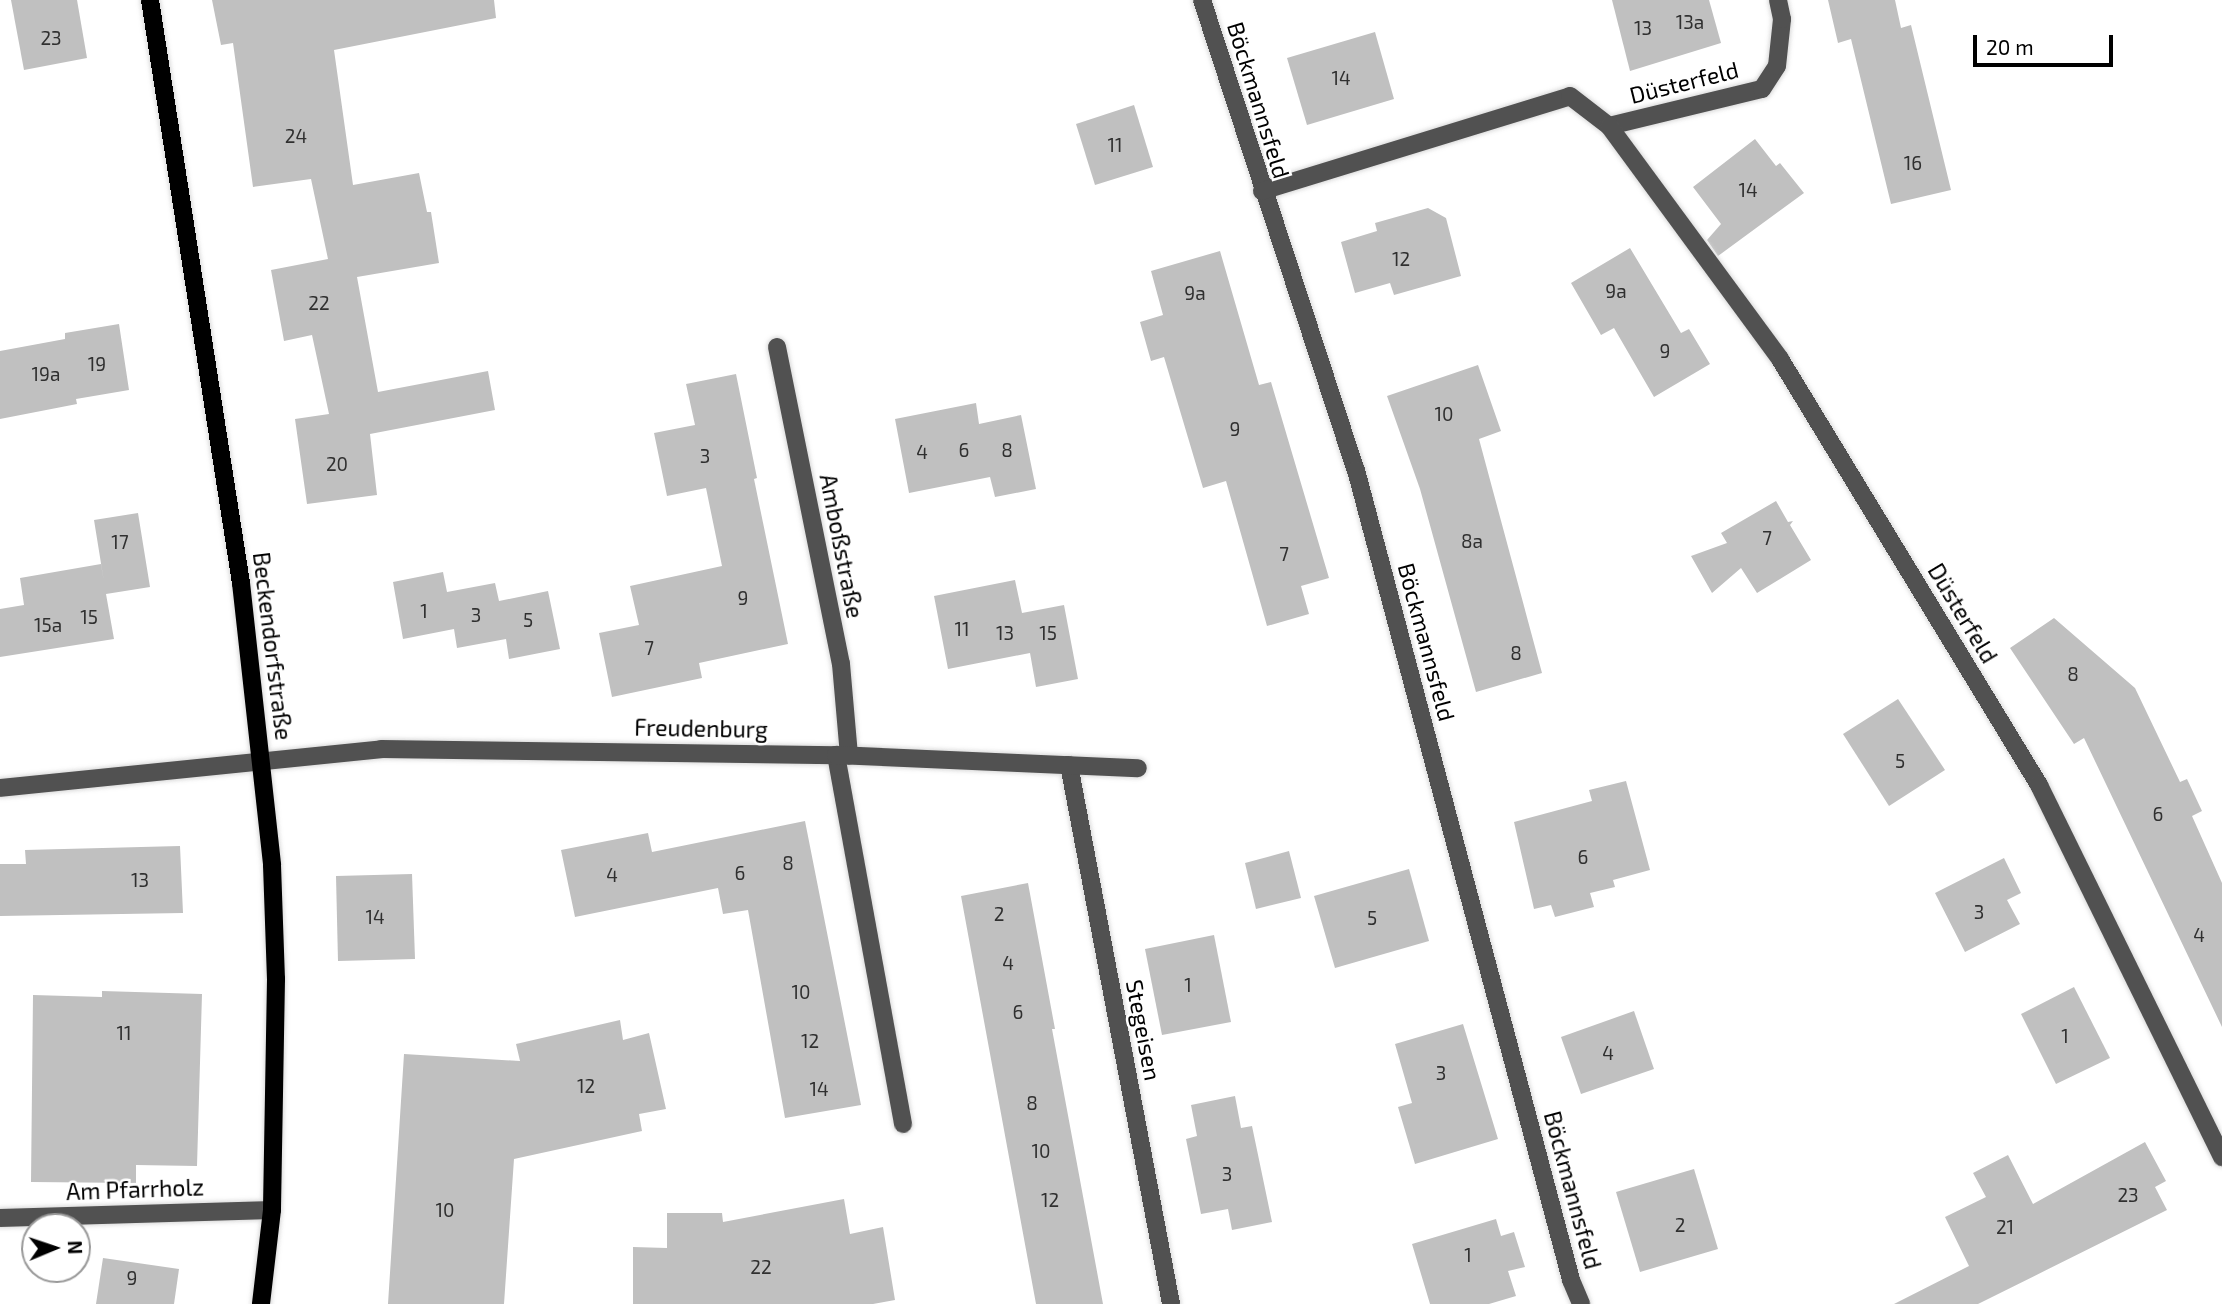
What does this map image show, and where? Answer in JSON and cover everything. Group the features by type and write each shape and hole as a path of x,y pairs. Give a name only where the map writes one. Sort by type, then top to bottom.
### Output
{"main road":[{"name":"Beckendorfstraße","path":"150,0 216,406 262,758 272,865 276,979 272,1210 261,1304"}],"street":[{"name":"Böckmannsfeld","path":"1202,0 1262,191 1356,470 1571,1280 1581,1304"},
{"name":"Düsterfeld","path":"1609,126 1762,89 1777,66 1782,19 1778,0"},
{"name":"Düsterfeld","path":"1262,191 1570,96 1609,126 1780,359 2039,785 2222,1157"},
{"name":"Amboßstraße","path":"777,347 841,664 842,755 903,1124"},
{"name":"Freudenburg","path":"262,758 381,749 842,755 1138,768"},
{"path":"0,788 262,758"},
{"name":"Stegeisen","path":"1069,765 1171,1304"},
{"name":"Am Pfarrholz","path":"0,1218 272,1210"}],"building":[{"path":"11,0 77,0 87,58 24,70"},
{"path":"212,0 494,0 496,18 334,50 353,185 419,173 427,212 431,212 439,263 357,277 378,392 488,371 495,410 370,434 377,495 307,504 295,419 329,414 312,335 284,341 271,270 328,259 311,179 253,187 233,43 221,45"},
{"path":"1612,0 1709,0 1721,43 1630,71"},
{"path":"1828,0 1895,0 1901,28 1911,25 1951,190 1891,204 1851,39 1838,43"},
{"path":"1375,32 1394,99 1307,125 1287,58"},
{"path":"1134,105 1153,167 1095,185 1076,124"},
{"path":"1755,139 1776,166 1780,163 1804,193 1718,256 1707,240 1721,224 1693,187"},
{"path":"1428,208 1446,218 1461,276 1394,295 1390,283 1355,293 1341,242 1377,231 1375,223"},
{"path":"1630,248 1681,333 1689,329 1710,364 1654,397 1614,328 1601,335 1571,283"},
{"path":"1220,251 1259,385 1271,382 1329,578 1301,586 1309,614 1267,626 1226,481 1203,488 1164,357 1151,361 1140,322 1163,315 1151,271"},
{"path":"119,324 129,390 76,399 77,404 0,419 0,351 65,339 65,333"},
{"path":"1478,365 1501,431 1479,439 1542,673 1476,692 1420,489 1387,396"},
{"path":"736,374 757,478 754,479 788,644 699,663 702,678 612,697 599,633 639,625 630,586 722,566 706,488 667,496 654,433 695,425 686,384"},
{"path":"976,403 979,424 1021,415 1036,489 995,497 990,477 909,493 895,419"},
{"path":"1776,501 1788,522 1793,521 1790,525 1811,560 1757,593 1741,568 1712,593 1691,556 1727,543 1721,533"},
{"path":"138,513 150,587 106,594 114,639 0,657 0,609 24,605 20,578 101,564 104,582 94,520"},
{"path":"443,572 447,592 495,583 499,601 548,591 560,649 509,659 506,639 457,648 454,629 403,639 393,582"},
{"path":"1015,580 1022,613 1064,605 1078,679 1036,687 1030,653 948,669 934,596"},
{"path":"2054,618 2135,688 2180,782 2187,779 2202,811 2192,816 2222,883 2222,1027 2084,738 2074,744 2010,648"},
{"path":"1898,699 1945,770 1889,806 1843,734"},
{"path":"1626,781 1650,870 1613,880 1615,887 1590,893 1594,907 1555,917 1551,905 1534,909 1514,822 1592,801 1589,790"},
{"path":"805,821 861,1105 785,1118 748,910 723,914 718,888 575,917 561,850 648,833 652,852"},
{"path":"180,846 183,913 0,916 0,864 26,864 25,850"},
{"path":"1289,851 1301,898 1256,909 1245,863"},
{"path":"2004,858 2021,893 2007,900 2020,924 1965,952 1935,893"},
{"path":"1409,869 1429,941 1335,968 1314,896"},
{"path":"412,874 415,959 338,961 336,876"},
{"path":"1028,883 1103,1304 1036,1304 961,896"},
{"path":"1214,935 1231,1022 1162,1035 1145,949"},
{"path":"2074,987 2110,1058 2056,1084 2021,1014"},
{"path":"102,991 202,994 197,1166 136,1165 136,1183 31,1182 33,995 102,997"},
{"path":"1634,1011 1654,1069 1581,1094 1561,1037"},
{"path":"620,1020 623,1040 649,1033 666,1109 639,1114 642,1131 514,1159 504,1304 388,1304 404,1054 520,1061 516,1044"},
{"path":"1463,1024 1498,1139 1415,1164 1398,1107 1412,1103 1395,1044"},
{"path":"1235,1096 1241,1128 1252,1126 1272,1222 1232,1230 1228,1209 1201,1214 1186,1139 1197,1136 1191,1105"},
{"path":"2145,1142 2166,1181 2155,1187 2167,1210 1978,1304 1894,1304 1969,1266 1945,1217 1986,1197 1973,1173 2008,1155 2033,1204"},
{"path":"1694,1169 1718,1249 1640,1272 1616,1192"},
{"path":"844,1199 850,1234 883,1227 895,1300 873,1304 633,1304 633,1247 667,1248 667,1213 722,1213 723,1222"},
{"path":"1496,1219 1501,1236 1514,1232 1525,1267 1508,1271 1516,1296 1489,1304 1430,1304 1412,1244"},
{"path":"103,1258 179,1269 174,1304 96,1304"}]}
